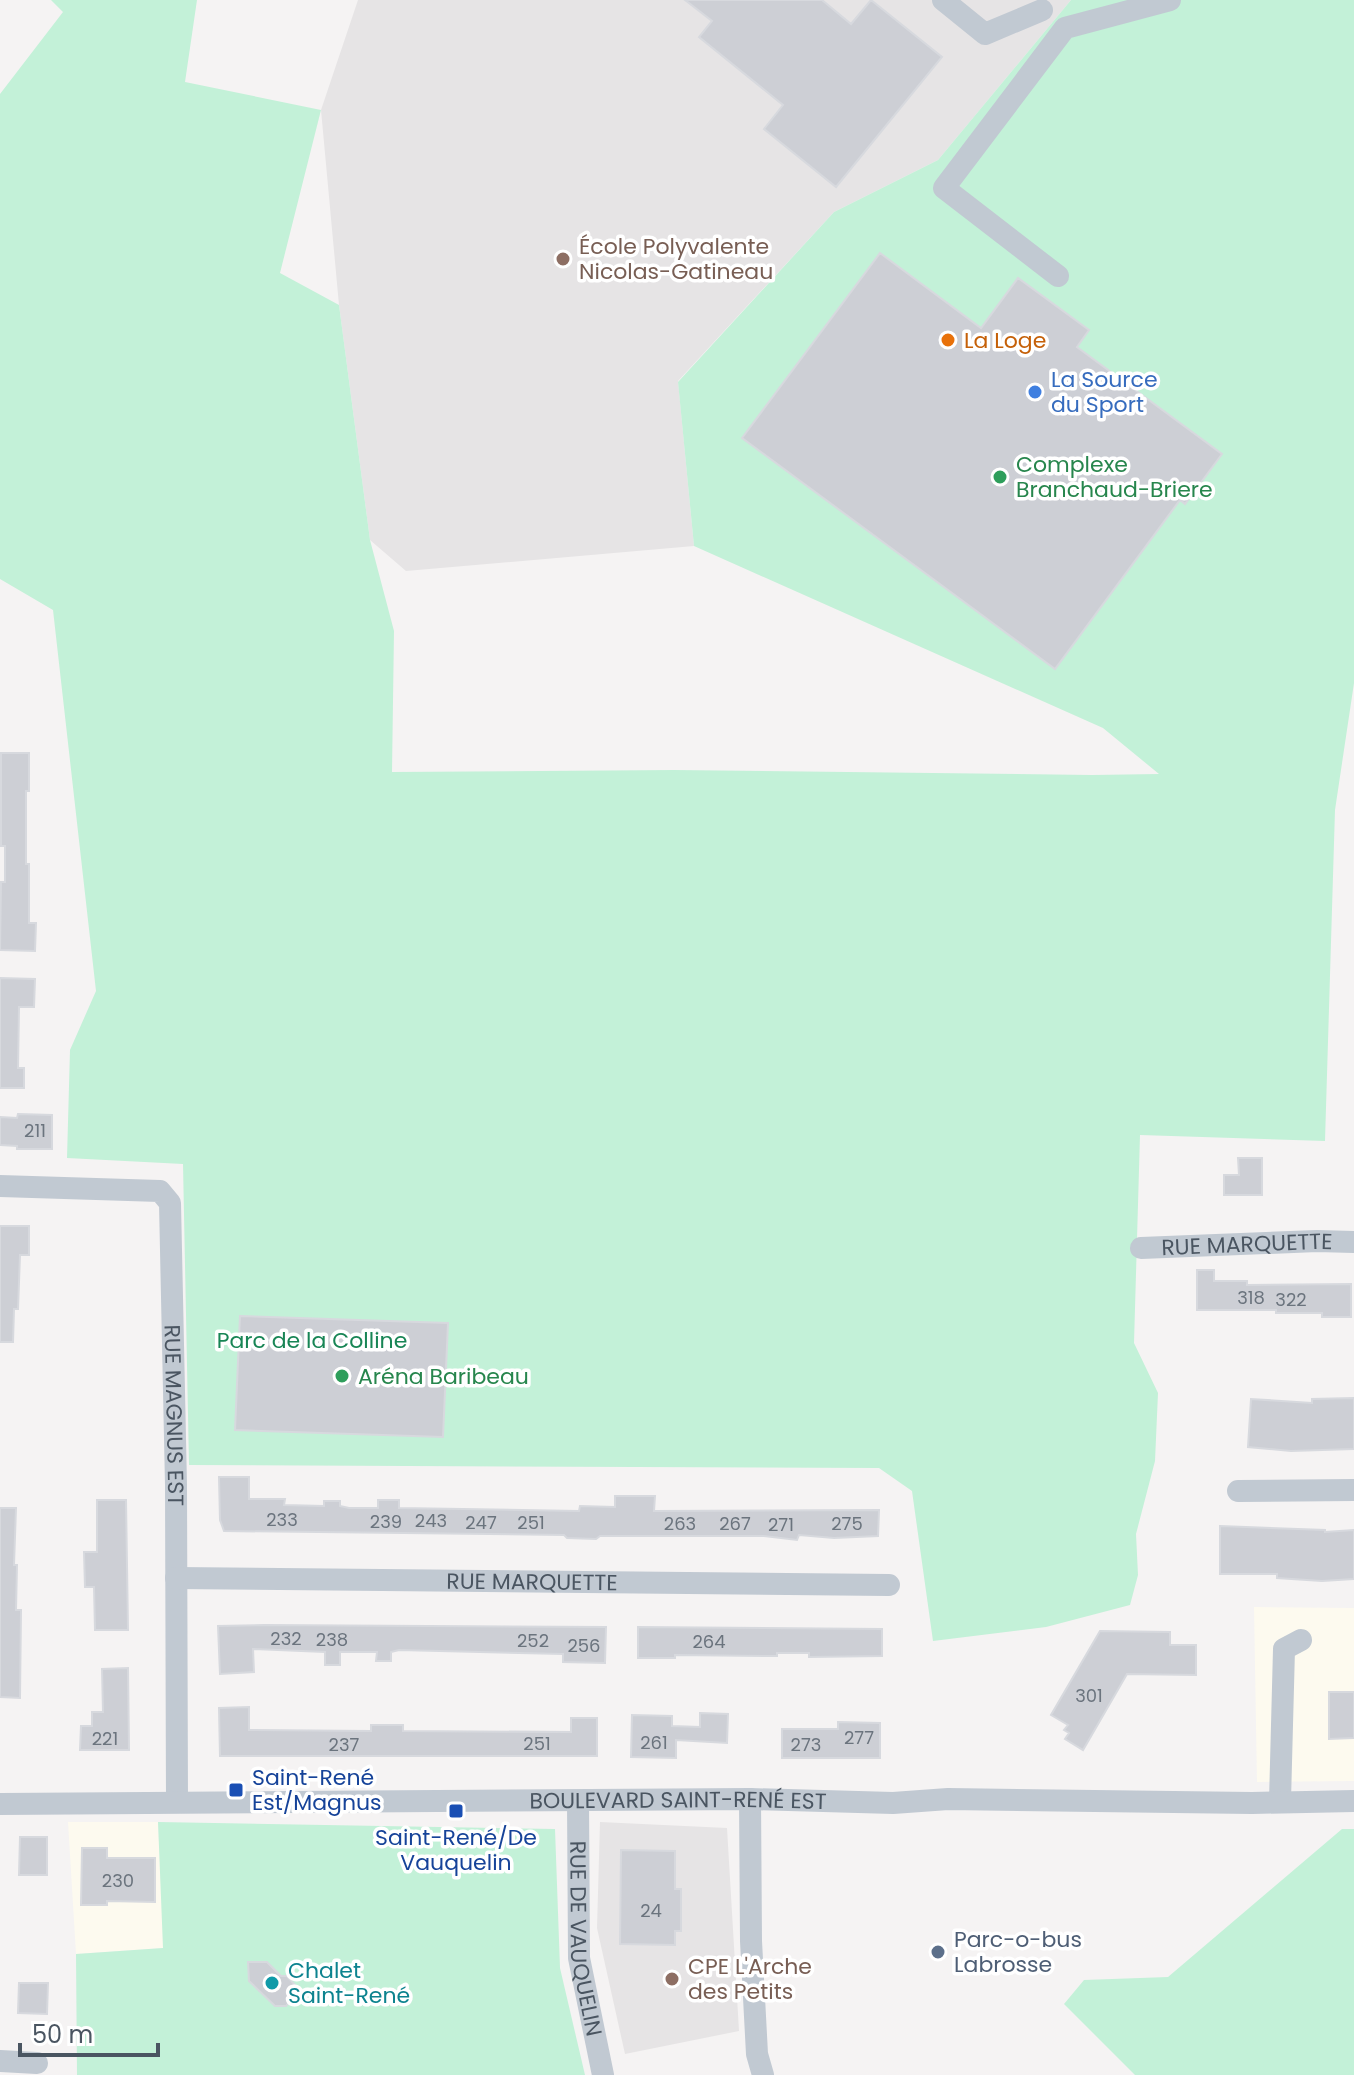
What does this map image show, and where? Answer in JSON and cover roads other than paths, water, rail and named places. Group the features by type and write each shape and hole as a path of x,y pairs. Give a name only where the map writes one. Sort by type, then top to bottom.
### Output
{"street":[{"path":"943,0 985,34 1036,5 1065,28"},
{"path":"1058,276 944,188 1065,28 1170,0"},
{"name":"RUE MAGNUS EST","path":"0,1186 160,1191 170,1203 177,1802"},
{"name":"RUE MARQUETTE","path":"1141,1248 1354,1242"},
{"path":"1238,1491 1354,1490"},
{"name":"RUE MARQUETTE","path":"176,1578 889,1585"},
{"path":"1280,1801 1284,1649 1301,1640"},
{"path":"750,1799 751,1941 757,2054 763,2075"},
{"name":"BOULEVARD SAINT-RENÉ EST","path":"0,1804 750,1799 893,1803 948,1799 1252,1803 1354,1801"},
{"name":"RUE DE VAUQUELIN","path":"578,1801 579,1958 603,2075"},
{"path":"0,2061 37,2063"}],"place":[{"name":"École Polyvalente Nicolas-Gatineau","path":"563,259"},
{"name":"La Loge","path":"948,340"},
{"name":"La Source du Sport","path":"1035,392"},
{"name":"Complexe Branchaud-Briere","path":"1000,477"},
{"name":"Aréna Baribeau","path":"342,1376"},
{"name":"Saint-René Est/Magnus","path":"236,1790"},
{"name":"Saint-René/De Vauquelin","path":"456,1811"},
{"name":"Parc-o-bus Labrosse","path":"938,1952"},
{"name":"CPE L'Arche des Petits","path":"672,1979"},
{"name":"Chalet Saint-René","path":"272,1983"}],"park label":[{"name":"Parc de la Colline","path":"312,1340"}]}
